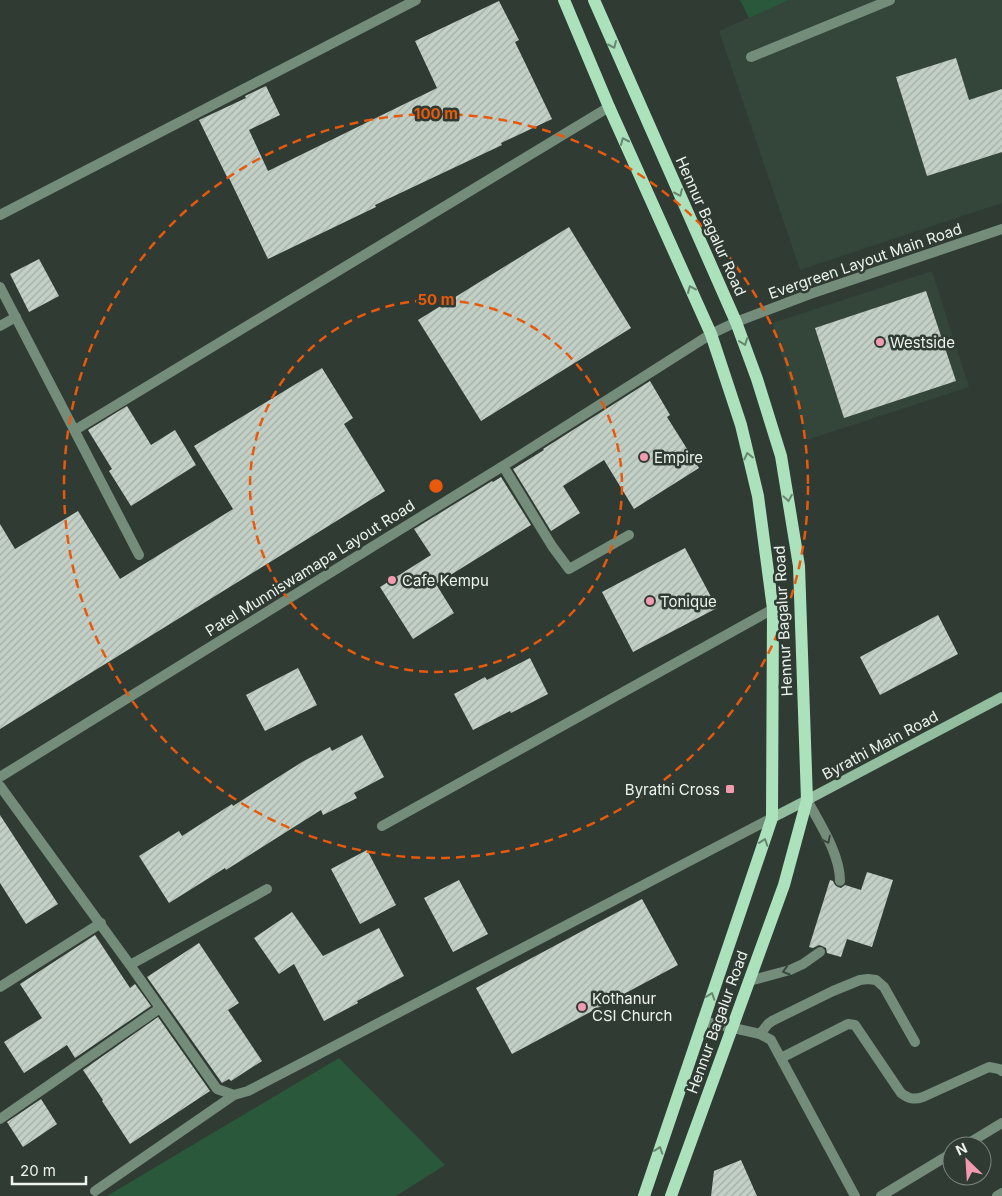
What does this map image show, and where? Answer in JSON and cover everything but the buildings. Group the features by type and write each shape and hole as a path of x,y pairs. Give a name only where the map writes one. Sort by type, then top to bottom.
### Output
{"main road":[{"name":"Hennur Bagalur Road","path":"564,0 609,107 711,334 741,425 752,469 758,496 773,609 772,818 644,1196"},
{"name":"Hennur Bagalur Road","path":"594,0 736,322 757,379 781,456 799,566 807,800 784,885 671,1196"},
{"name":"Byrathi Main Road","path":"772,818 1002,697"}],"street":[{"path":"0,215 416,0"},
{"path":"751,57 890,0"},
{"path":"75,430 609,107"},
{"name":"Evergreen Layout Main Road","path":"711,334 736,322 810,294 1002,229"},
{"path":"0,287 140,555"},
{"path":"0,326 16,317"},
{"name":"Patel Munniswamapa Layout Road","path":"0,777 503,466 711,334"},
{"path":"503,466 552,546 569,569 629,535"},
{"path":"382,826 773,609"},
{"path":"0,786 101,923 217,1089 234,1095"},
{"path":"807,800 837,860 840,881"},
{"path":"94,1191 234,1095 248,1091 772,818"},
{"path":"130,965 268,889"},
{"path":"0,988 101,923"},
{"path":"749,981 790,970 803,964 820,952"},
{"path":"760,1034 772,1021 833,991 868,978 876,980 884,987 915,1042"},
{"path":"0,1119 160,1008"},
{"path":"702,1021 760,1034 771,1040 855,1196"},
{"path":"781,1058 848,1024 855,1025 901,1093 907,1098 914,1100 989,1067 1002,1071"},
{"path":"981,1136 1002,1123"},
{"path":"881,1196 942,1159"},
{"path":"997,1196 1002,1193"}],"shaded area":[{"path":"789,0 1002,0 1002,203 800,270 719,31"},
{"path":"932,271 969,387 807,440 772,323"}],"green space":[{"path":"740,0 789,0 749,18"},
{"path":"339,1058 445,1165 396,1196 107,1196"}],"place":[{"name":"Westside","path":"880,342"},
{"name":"Empire","path":"644,457"},
{"name":"Cafe Kempu","path":"392,580"},
{"name":"Tonique","path":"650,601"},
{"name":"Byrathi Cross","path":"730,789"},
{"name":"Kothanur CSI Church","path":"582,1007"}]}
